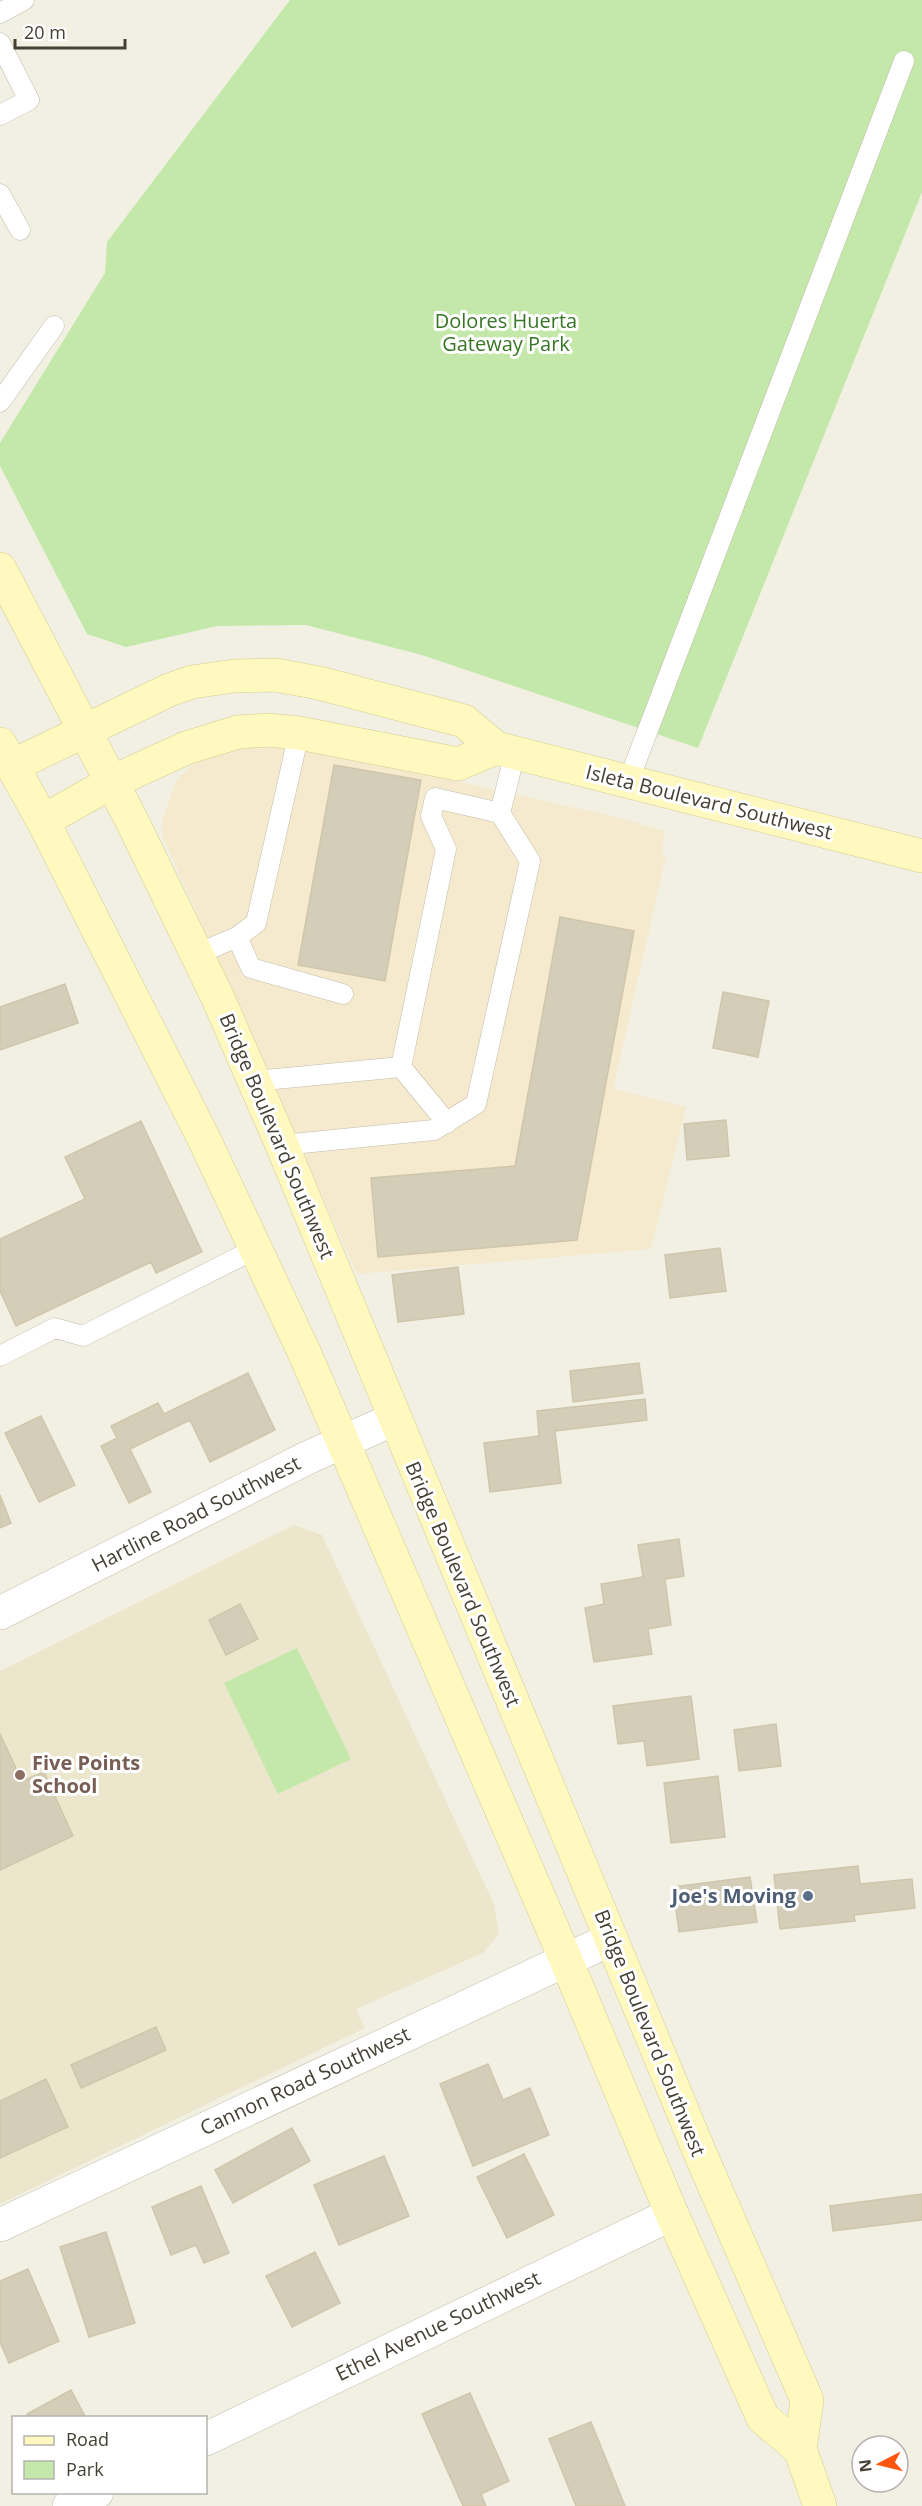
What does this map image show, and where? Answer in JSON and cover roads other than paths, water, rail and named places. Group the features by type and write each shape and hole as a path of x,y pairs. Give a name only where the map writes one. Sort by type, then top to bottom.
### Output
{"main road":[{"name":"Bridge Boulevard Southwest","path":"0,569 112,782 197,954 282,1145 700,2154 807,2400 800,2449 820,2506"},
{"name":"Isleta Boulevard Southwest","path":"6,755 85,730 143,701 192,682 234,676 276,675 319,683 464,721 506,751 922,856"},
{"path":"43,821 112,782 186,748 238,732 268,730 299,733 458,764 506,751"},
{"path":"6,755 43,821 204,1139 343,1441 566,1960 672,2214 763,2418 800,2449"}],"street":[{"name":"Hartline Road Southwest","path":"0,1613 343,1441 394,1419"},
{"name":"Cannon Road Southwest","path":"0,2225 611,1939"},
{"name":"Ethel Avenue Southwest","path":"207,2439 672,2214"}],"lane":[{"path":"0,13 24,0"},
{"path":"0,43 28,99 0,115"},
{"path":"628,782 904,61"},
{"path":"0,194 20,230"},
{"path":"0,402 54,326"},
{"path":"197,954 237,937 256,923 299,733"},
{"path":"282,1145 434,1130 476,1104 530,861 500,813 506,751"},
{"path":"401,1067 446,849 431,816 435,798 500,813"},
{"path":"237,937 251,968 343,994"},
{"path":"254,1081 401,1067"},
{"path":"401,1067 447,1123"},
{"path":"0,1356 55,1328 83,1336 255,1249"}],"place":[{"name":"Five Points School","path":"20,1775"},
{"name":"Joe's Moving","path":"808,1896"}],"park label":[{"name":"Dolores Huerta Gateway Park","path":"506,332"}]}
